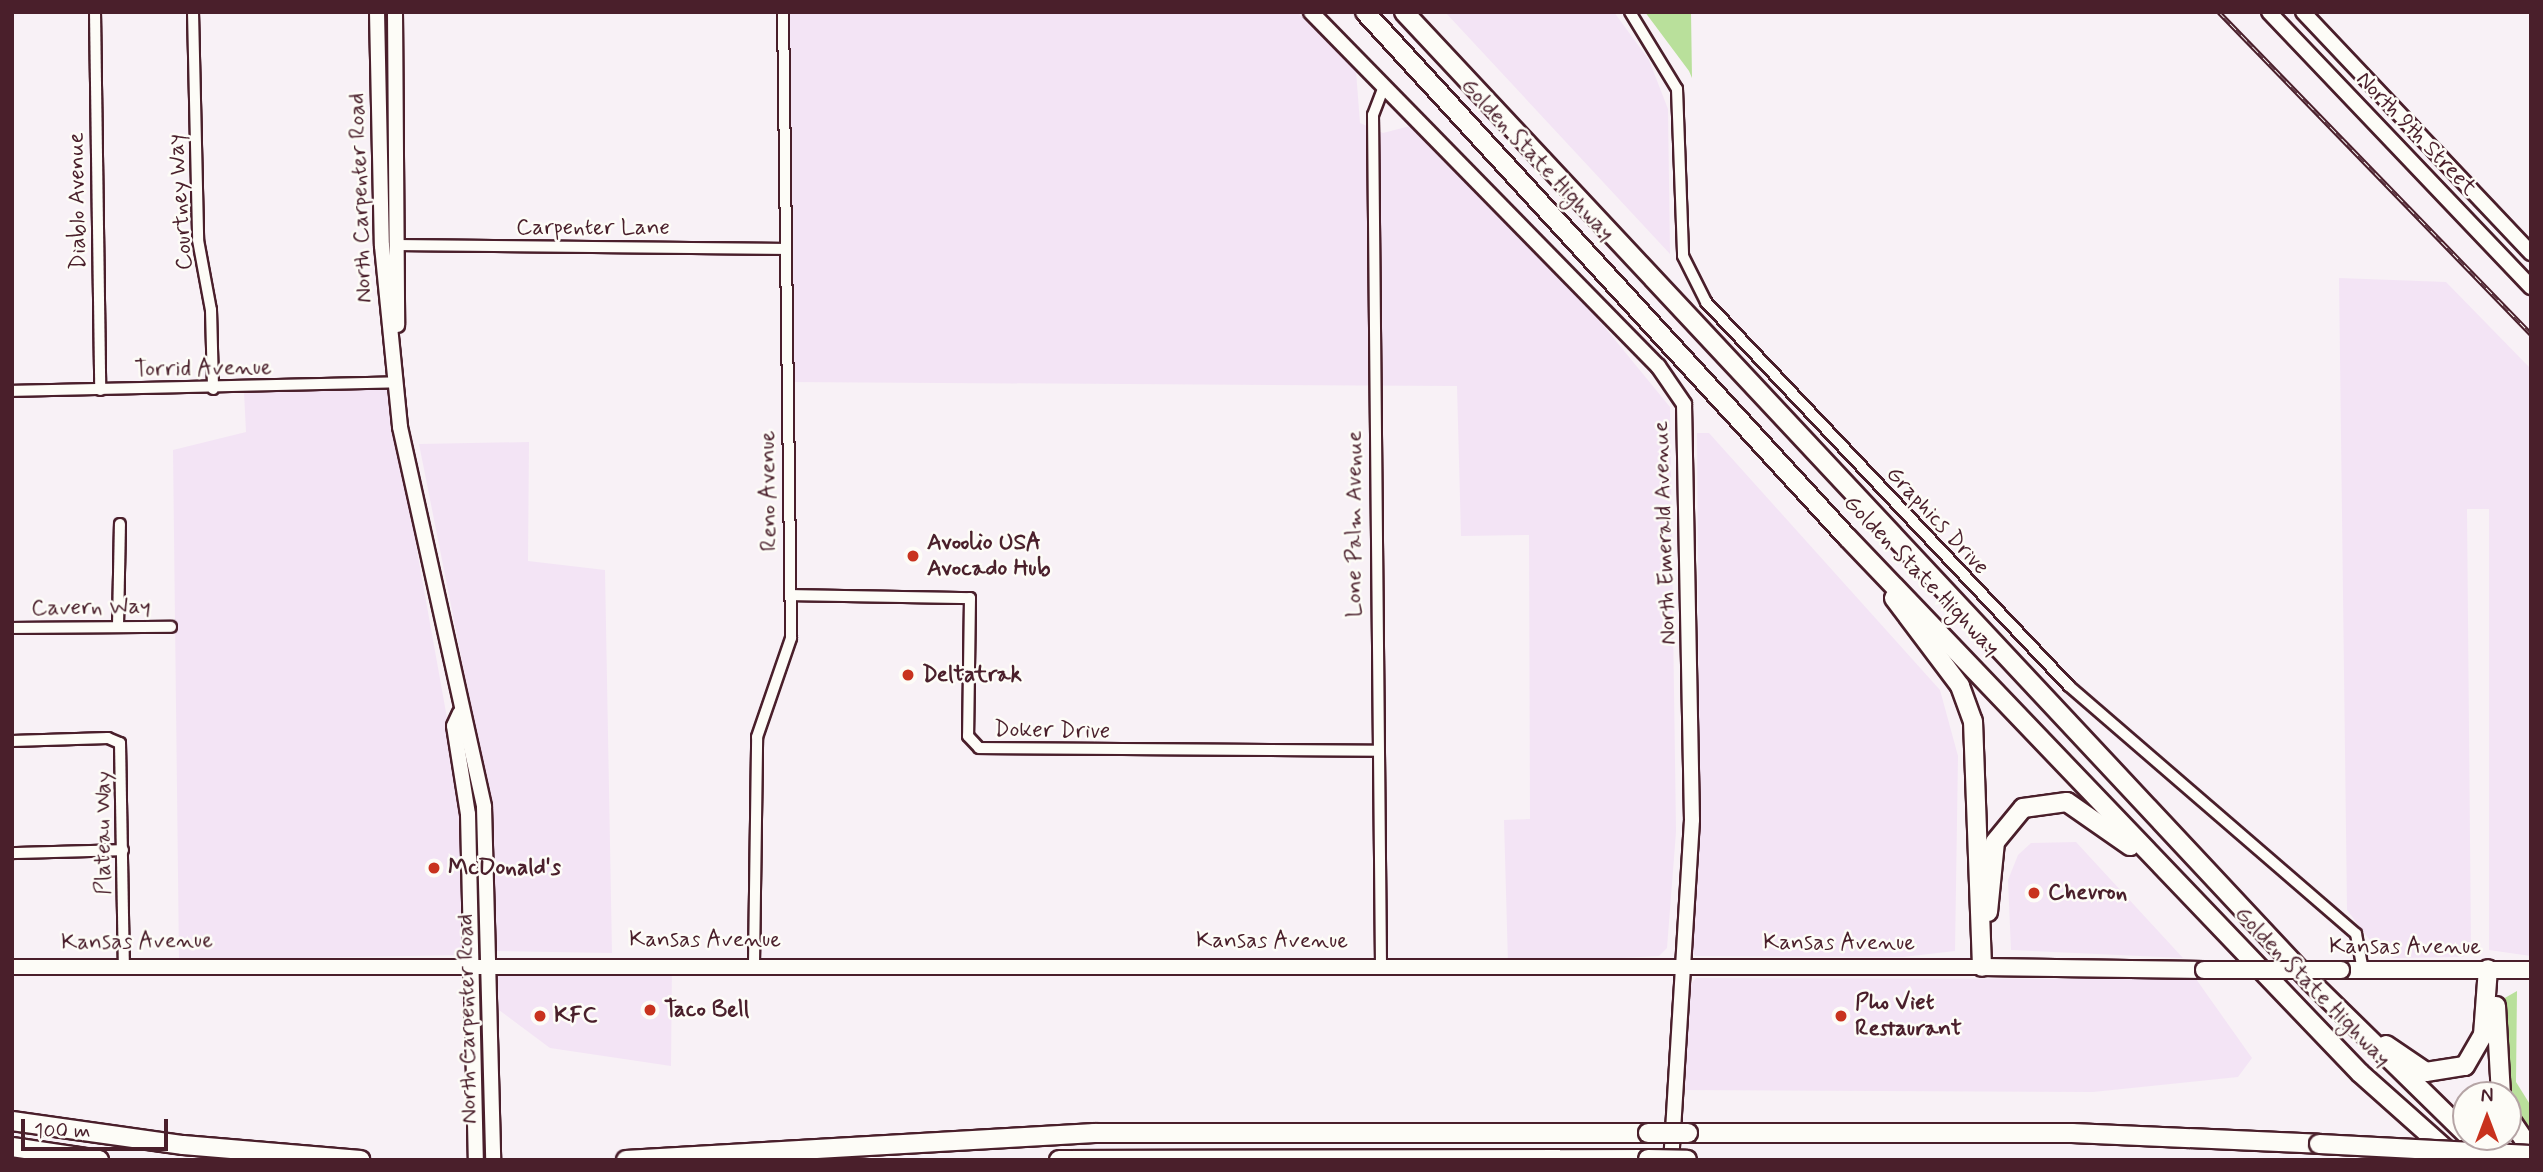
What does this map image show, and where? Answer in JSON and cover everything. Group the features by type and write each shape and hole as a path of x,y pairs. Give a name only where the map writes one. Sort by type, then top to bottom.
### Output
{"highway":[{"name":"Golden State Highway","path":"1365,12 1847,537 2360,1073 2457,1160"},
{"name":"Golden State Highway","path":"1404,12 2311,981 2452,1119"},
{"path":"1847,537 1968,703 1976,738 1982,967"},
{"path":"1982,967 1995,842 2013,814 2036,803 2082,808 2188,895"},
{"path":"2311,981 2399,1056 2438,1074 2465,1066 2479,1048 2488,969"},
{"path":"2488,969 2496,996 2500,1081"},
{"path":"12,1121 195,1147 360,1160"},
{"path":"626,1160 1120,1132 2072,1133 2531,1152"},
{"path":"12,1147 99,1160"},
{"path":"1059,1160 1687,1160"}],"main road":[{"name":"North Carpenter Road","path":"377,12 379,134 395,382 460,713 470,727 484,807 494,1160"},
{"path":"387,12 388,64 396,71"},
{"name":"North Carpenter Road","path":"395,12 400,245 395,382"},
{"name":"North Emerald Avenue","path":"1311,12 1658,366 1684,404 1692,820 1671,1160"},
{"name":"North 9th Street","path":"2269,12 2531,287"},
{"name":"North 9th Street","path":"2303,12 2531,253"},
{"path":"379,134 388,159 389,236 400,245"},
{"path":"2445,198 2531,275"},
{"name":"North Carpenter Road","path":"460,713 454,726 468,814 476,1160"},
{"name":"Kansas Avenue","path":"12,967 490,962 1682,964 2204,970 2531,970"}],"street":[{"name":"Diablo Avenue","path":"94,12 100,390"},
{"name":"Courtney Way","path":"193,12 198,240 211,310 213,389"},
{"name":"Reno Avenue","path":"754,963 757,737 788,662 790,595 783,12"},
{"name":"Graphics Drive","path":"1630,12 1677,89 1683,256 1706,302 2068,686 2356,934 2363,970"},
{"name":"Lone Palm Avenue","path":"1381,964 1376,751 1373,115 1384,87"},
{"name":"Carpenter Lane","path":"400,245 785,249"},
{"name":"Torrid Avenue","path":"12,391 213,389 395,382"},
{"path":"118,626 120,524"},
{"name":"Doker Drive","path":"790,595 970,598 968,736 979,748 1376,751"},
{"name":"Cavern Way","path":"12,628 171,626"},
{"name":"Plateau Way","path":"12,741 108,738 120,743 124,965"},
{"path":"12,853 122,850"}],"shaded area":[{"path":"785,12 1297,12 1356,71 1360,123 1383,133 1410,126 1593,313 1670,407 1676,832 1667,948 1659,956 1508,964 1504,820 1530,819 1529,535 1461,536 1457,386 787,382"},
{"path":"1445,12 1614,12 1649,60 1668,109 1670,254"},
{"path":"2339,278 2446,282 2531,369 2531,956 2489,950 2489,509 2467,509 2471,949 2463,957 2394,958 2378,951 2347,910"},
{"path":"388,388 460,791 464,955 179,960 173,450 246,432 244,392"},
{"path":"1697,433 1709,433 1940,690 1958,756 1955,951 1903,957 1696,956 1688,949 1700,831"},
{"path":"529,442 528,561 605,570 612,953 497,951 490,802 419,444"},
{"path":"2076,842 2183,958 2011,950 2008,880 2018,855 2031,843"},
{"path":"672,966 671,1066 550,1048 499,1010 497,967"},
{"path":"1696,978 2196,979 2252,1058 2238,1077 2093,1092 1680,1090 1689,986"}],"green space":[{"path":"1645,12 1691,12 1692,78 1689,71"},
{"path":"2517,991 2516,1081 2508,1081 2505,1067 2503,999"},
{"path":"2522,1092 2531,1106 2531,1139 2522,1123"}],"railway":[{"path":"2219,12 2531,334"}],"place":[{"name":"Avoolio USA Avocado Hub","path":"913,556"},
{"name":"Deltatrak","path":"908,675"},
{"name":"McDonald's","path":"434,868"},
{"name":"Chevron","path":"2034,893"},
{"name":"Taco Bell","path":"650,1010"},
{"name":"KFC","path":"540,1016"},
{"name":"Pho Viet Restaurant","path":"1841,1016"}]}
